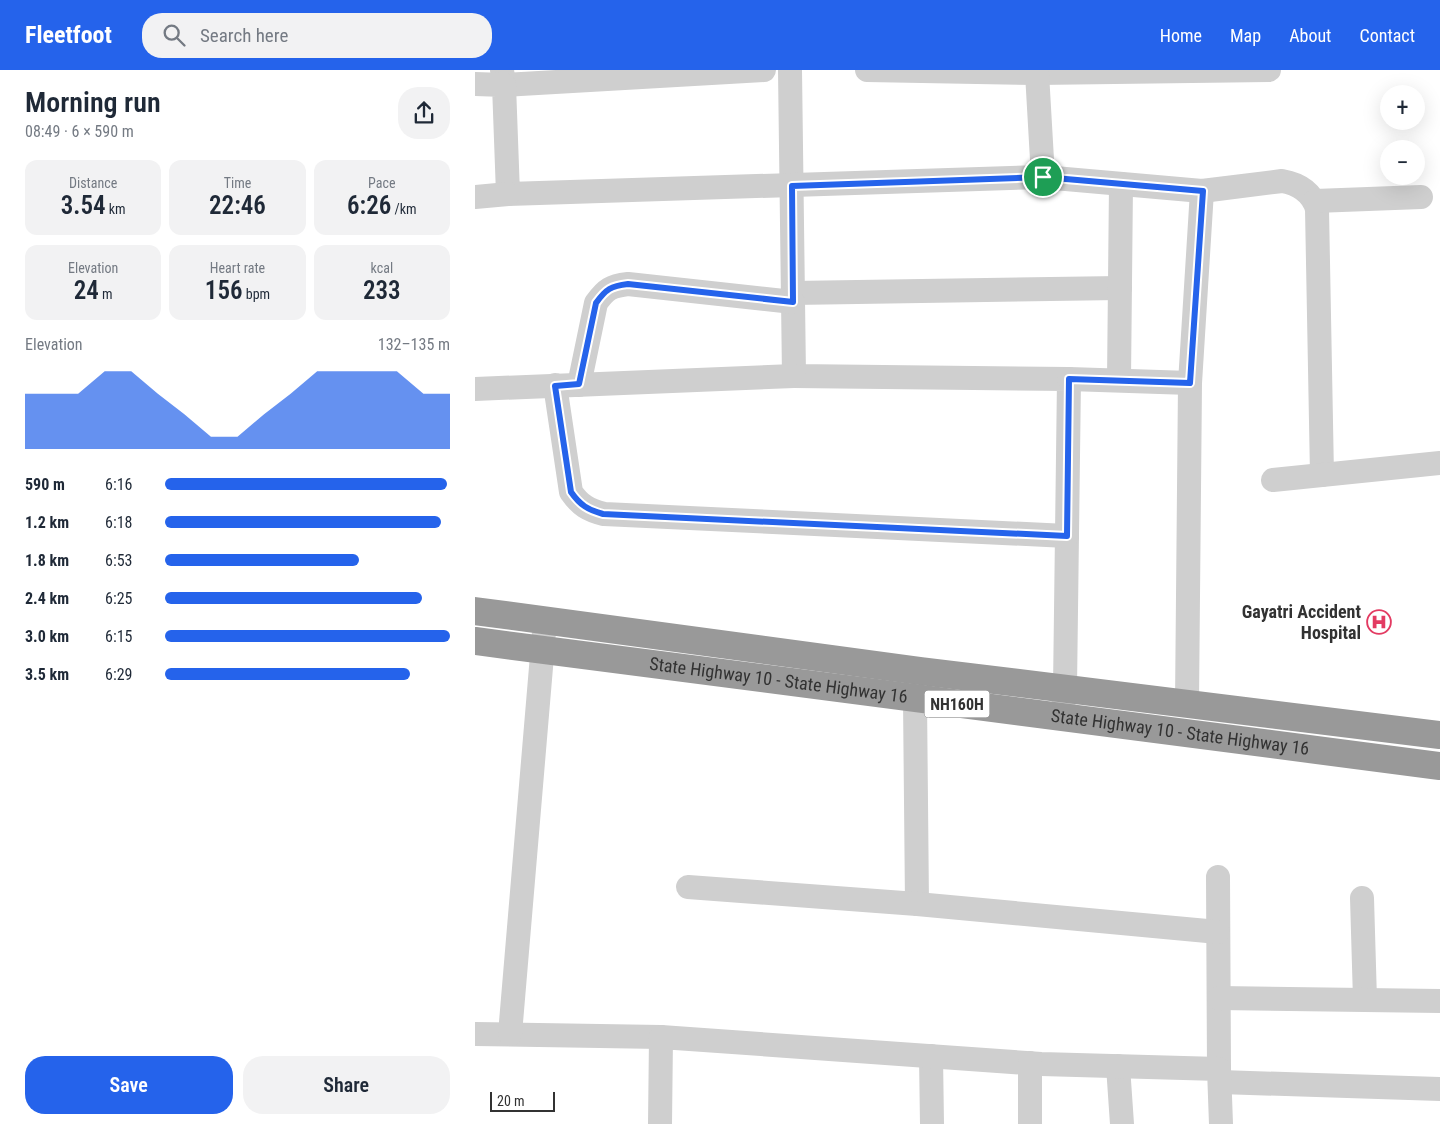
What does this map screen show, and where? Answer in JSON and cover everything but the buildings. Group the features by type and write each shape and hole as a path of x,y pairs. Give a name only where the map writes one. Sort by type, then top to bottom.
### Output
{"highway":[{"name":"State Highway 10 - State Highway 16","path":"475,611 921,671 1440,735"},
{"name":"State Highway 10 - State Highway 16","path":"475,641 1440,766"}],"street":[{"path":"475,84 503,78 764,70"},
{"path":"790,70 794,376"},
{"path":"867,70 1049,72 1269,70"},
{"path":"1043,177 1049,72"},
{"path":"503,78 508,194"},
{"path":"475,197 508,194 1043,177 1203,191 1282,181 1293,183 1310,194 1315,201 1317,209 1322,475"},
{"path":"1119,380 1121,184"},
{"path":"1187,703 1190,383 1203,191"},
{"path":"1315,201 1421,197"},
{"path":"579,384 596,303 604,292 615,286 628,284 793,298 1120,288"},
{"path":"475,389 794,376 1069,379 1190,383"},
{"path":"1063,718 1069,379"},
{"path":"555,386 571,492 578,503 591,511 603,514 1067,536"},
{"path":"1273,480 1440,463"},
{"path":"510,1034 545,620"},
{"path":"915,699 917,904"},
{"path":"1218,877 1221,1124"},
{"path":"688,887 917,904 1218,932"},
{"path":"1362,898 1365,1000"},
{"path":"1219,998 1440,1001"},
{"path":"475,1034 661,1037 1030,1063 1118,1066 1219,1076 1440,1089"},
{"path":"660,1124 661,1037"},
{"path":"931,1056 932,1124"},
{"path":"1030,1063 1030,1124"},
{"path":"1118,1066 1122,1124"}],"place":[{"name":"Gayatri Accident Hospital","path":"1379,622"}],"route":[{"path":"1043,177 1203,191 1190,383 1069,379 1067,536 603,514 591,511 578,503 571,492 555,386 579,384 596,303 604,292 615,286 628,284 793,302 792,186 1043,177"}]}
